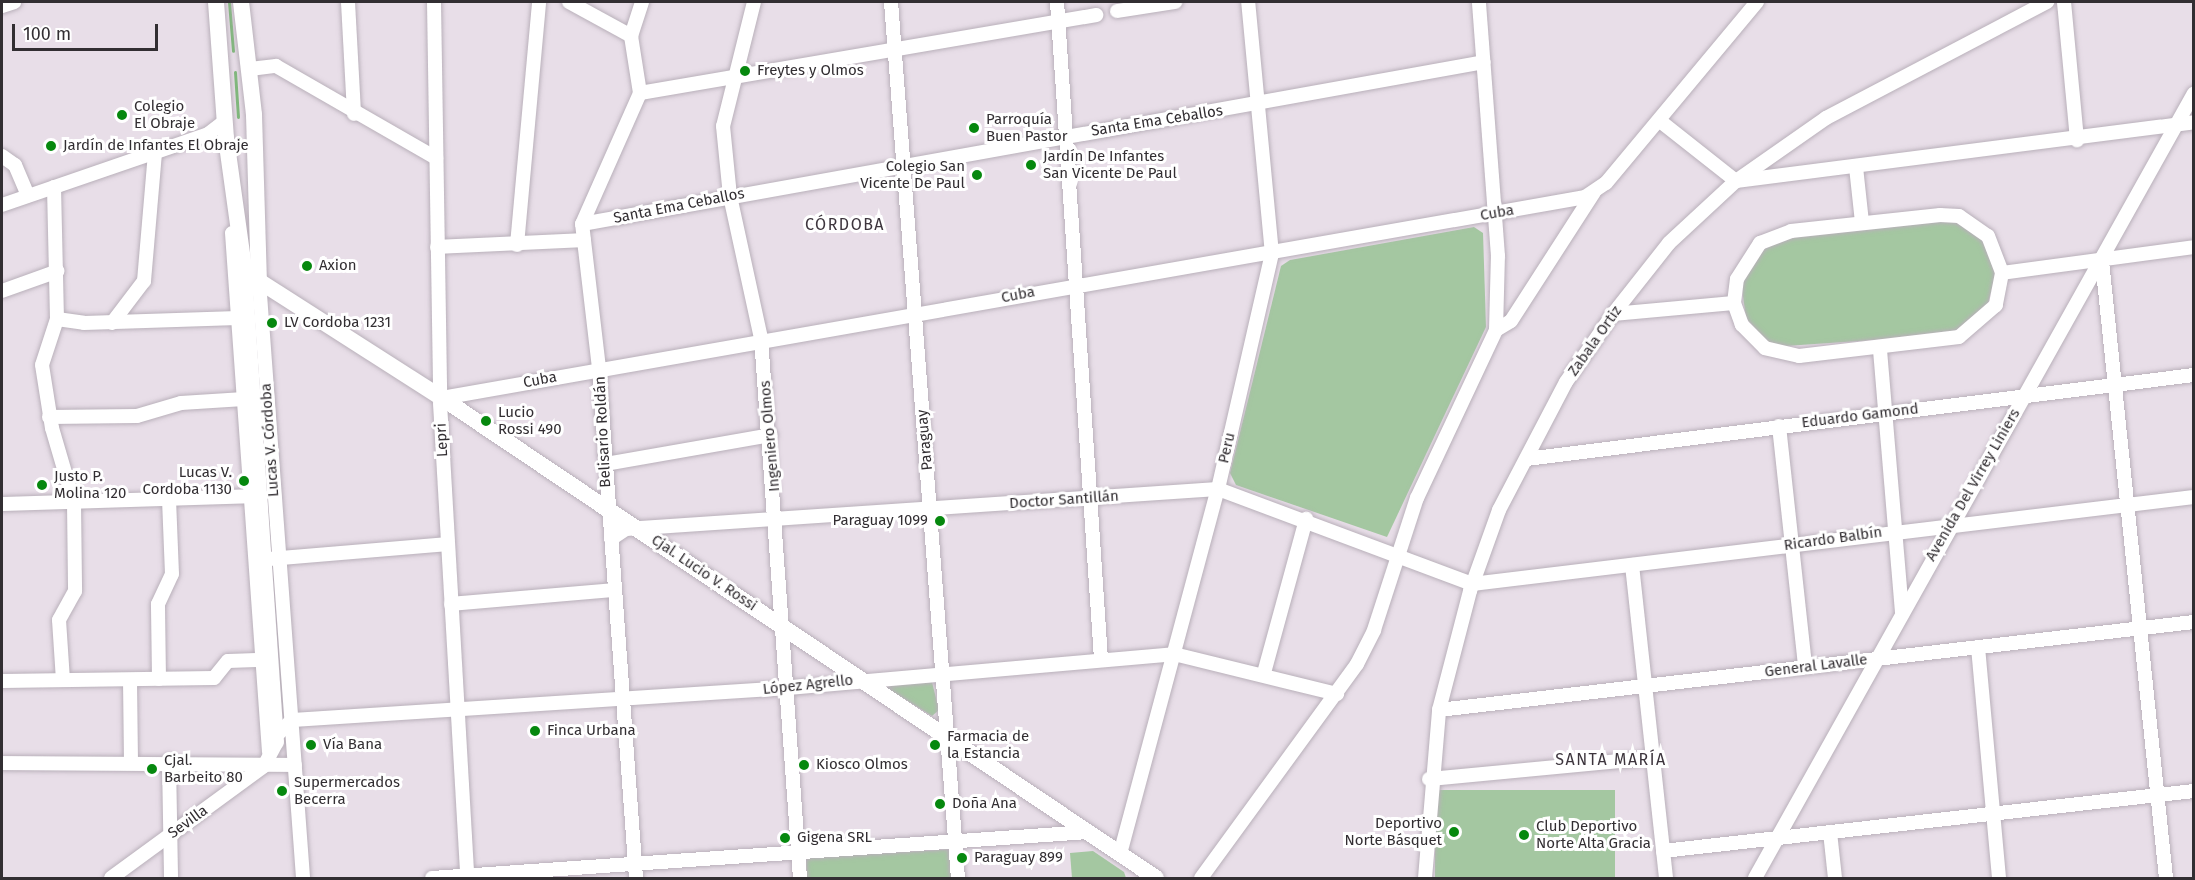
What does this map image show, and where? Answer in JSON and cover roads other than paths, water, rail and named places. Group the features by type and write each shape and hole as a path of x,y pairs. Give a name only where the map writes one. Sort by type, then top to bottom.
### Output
{"main road":[{"name":"Lucas V. Córdoba","path":"216,2 224,122 252,282"},
{"name":"Lucas V. Córdoba","path":"241,2 254,115 252,282"},
{"path":"220,72 230,64 250,69"},
{"path":"224,122 241,126 254,115"},
{"name":"Cjal. Lucio V. Rossi","path":"252,282 442,398 950,737 1120,854 1137,872 1155,879"}],"street":[{"path":"2,6 14,2"},
{"path":"348,2 354,114"},
{"name":"Lepri","path":"434,2 437,247 447,544 467,877"},
{"path":"517,244 539,2"},
{"path":"569,2 631,36"},
{"path":"582,224 640,93 631,36 642,2"},
{"name":"Ingeniero Olmos","path":"754,2 730,82 723,126 730,196 761,338 778,520 800,879"},
{"name":"Paraguay","path":"891,2 950,737 958,879"},
{"path":"1058,2 1063,136 1101,660"},
{"path":"1118,11 1175,2"},
{"name":"Peru","path":"1120,854 1218,489 1272,254 1248,2"},
{"path":"1201,879 1337,694 1374,630 1396,552 1496,330 1496,213 1479,2"},
{"path":"1496,330 1511,321 1594,192 1660,121 1757,2"},
{"name":"Zabala Ortiz","path":"1425,879 1429,779 1439,710 1472,584 1499,510 1566,382 1613,314 1669,243 1736,181 1826,118 2047,2"},
{"path":"2064,2 2077,140"},
{"path":"640,93 730,82 895,48 1096,15"},
{"name":"Santa Ema Ceballos","path":"582,224 1063,136 1259,105 1484,62"},
{"path":"250,69 276,66 354,114 436,158"},
{"name":"Avenida Del Virrey Liniers","path":"1755,879 1776,838 1881,659 1902,613 1949,524 2102,261 2193,93"},
{"path":"1660,121 1736,181 2077,140 2193,122"},
{"path":"2,205 208,134 224,122"},
{"path":"112,323 144,281 154,152"},
{"path":"2,156 15,165 28,195"},
{"path":"1856,167 1862,222"},
{"name":"Lucas V. Córdoba","path":"234,184 230,197 251,496 267,559 292,720 303,879"},
{"path":"54,187 58,271 57,319 42,365 49,417 74,503 75,591 59,620 63,680"},
{"name":"Cuba","path":"442,398 761,338 915,314 1074,284 1272,254 1496,213 1594,192"},
{"path":"1959,216 1988,236 2002,273 1996,305 1971,330 1880,350 1778,354 1752,337 1734,303 1737,279 1760,243 1791,231 1862,222 1959,216"},
{"name":"Belisario Roldán","path":"582,224 599,368 607,508 636,879"},
{"path":"437,247 584,240"},
{"path":"2002,273 2193,247"},
{"path":"2102,261 2142,628 2166,879"},
{"path":"2,291 58,271"},
{"name":"Lucas V. Córdoba","path":"252,282 279,732 264,766"},
{"path":"1613,314 1734,303"},
{"path":"57,319 112,323 238,318"},
{"path":"1880,350 1902,613"},
{"name":"Eduardo Gamond","path":"1527,459 2193,375"},
{"path":"49,417 136,416 181,403 244,399"},
{"path":"1779,426 1805,667"},
{"path":"606,464 770,435"},
{"name":"Doctor Santillán","path":"611,539 617,531 638,529 1218,489 1396,552 1472,584"},
{"path":"2,504 251,496"},
{"name":"Ricardo Balbín","path":"1472,584 1792,545 1895,530 2193,496"},
{"path":"159,679 158,604 172,574 169,499"},
{"path":"1264,673 1306,519"},
{"path":"264,766 270,741 264,660 267,559 447,544"},
{"path":"1632,565 1666,879"},
{"path":"451,604 614,590"},
{"name":"General Lavalle","path":"1439,710 2193,622"},
{"path":"1978,647 2000,879"},
{"name":"López Agrello","path":"292,720 788,688 944,671 1174,654 1264,673 1337,694"},
{"path":"2,681 214,678 228,661 264,660"},
{"path":"130,680 131,761"},
{"path":"279,732 292,720"},
{"path":"1429,779 1652,758"},
{"path":"169,761 171,879"},
{"path":"2,763 169,761 264,766 295,765"},
{"name":"Sevilla","path":"111,879 264,766"},
{"path":"1663,851 2193,791"},
{"path":"432,879 1088,832"},
{"path":"1830,832 1835,879"}],"waterway":[{"path":"229,2 233,51"},
{"path":"235,72 238,117"},
{"path":"240,138 242,148"}],"place":[{"name":"Freytes y Olmos","path":"745,71"},
{"name":"Colegio El Obraje","path":"122,115"},
{"name":"Parroquía Buen Pastor","path":"974,128"},
{"name":"Jardín de Infantes El Obraje","path":"51,146"},
{"name":"Jardín De Infantes San Vicente De Paul","path":"1031,165"},
{"name":"Colegio San Vicente De Paul","path":"977,175"},
{"name":"Axion","path":"307,266"},
{"name":"LV Cordoba 1231","path":"272,323"},
{"name":"Lucio Rossi 490","path":"486,421"},
{"name":"Lucas V. Cordoba 1130","path":"244,481"},
{"name":"Justo P. Molina 120","path":"42,485"},
{"name":"Paraguay 1099","path":"940,521"},
{"name":"Finca Urbana","path":"535,731"},
{"name":"Vía Bana","path":"311,745"},
{"name":"Farmacia de la Estancia","path":"935,745"},
{"name":"Kiosco Olmos","path":"804,765"},
{"name":"Cjal. Barbeito 80","path":"152,769"},
{"name":"Supermercados Becerra","path":"282,791"},
{"name":"Doña Ana","path":"940,804"},
{"name":"Deportivo Norte Básquet","path":"1454,832"},
{"name":"Club Deportivo Norte Alta Gracia","path":"1524,835"},
{"name":"Gigena SRL","path":"785,838"},
{"name":"Paraguay 899","path":"962,858"}],"district":[{"name":"CÓRDOBA","path":"845,225"},
{"name":"SANTA MARÍA","path":"1611,760"}]}
